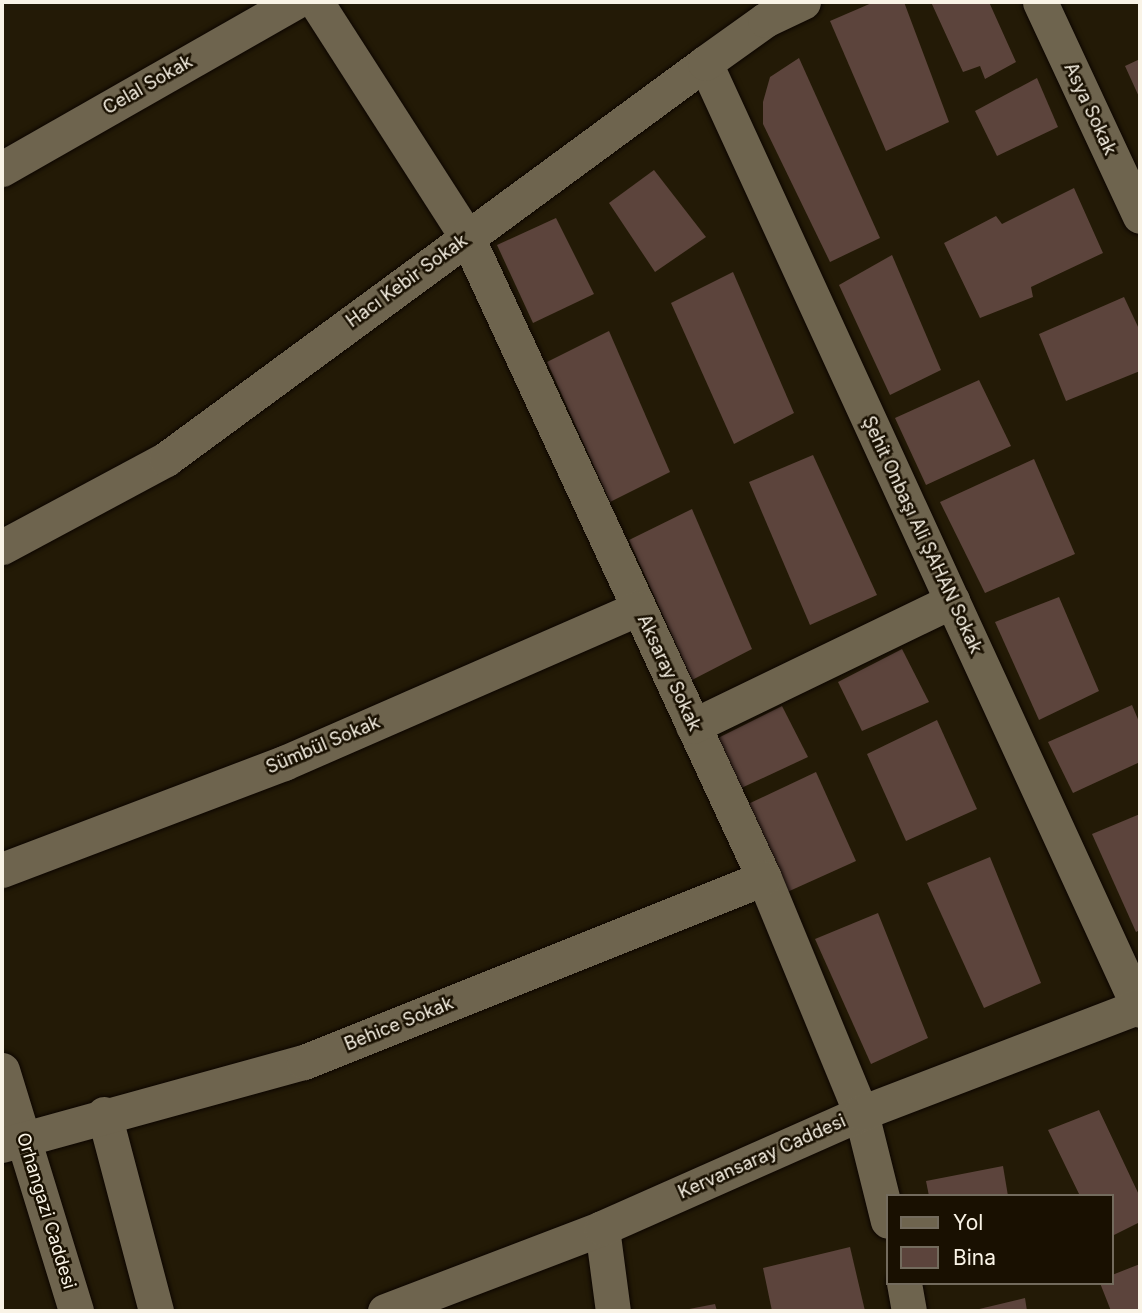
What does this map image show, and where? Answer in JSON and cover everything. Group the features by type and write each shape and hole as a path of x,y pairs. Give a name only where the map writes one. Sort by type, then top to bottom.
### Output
{"street":[{"name":"Celal Sokak","path":"2,169 295,2"},
{"name":"Aksaray Sokak","path":"316,2 467,237 764,878 861,1112 886,1214"},
{"name":"Hacı Kebir Sokak","path":"2,547 166,459 705,63 765,20 803,2"},
{"name":"Asya Sokak","path":"1040,2 1140,216"},
{"name":"Şehit Onbaşı Ali ŞAHAN Sokak","path":"705,63 1140,1008"},
{"path":"693,726 952,601"},
{"name":"Sümbül Sokak","path":"2,870 284,763 638,608"},
{"name":"Behice Sokak","path":"13,1142 104,1114 304,1062 764,878"},
{"name":"Kervansaray Caddesi","path":"386,1311 602,1228 861,1112 1140,1008"},
{"name":"Orhangazi Caddesi","path":"2,1070 13,1142 76,1311"},
{"path":"104,1114 156,1311"},
{"path":"602,1228 613,1311"},
{"path":"904,1285 909,1311"}],"building":[{"path":"874,2 904,2 949,122 886,151 830,21"},
{"path":"931,2 989,2 1016,62 985,79 980,66 963,72"},
{"path":"799,58 880,238 830,262 763,124 763,102 770,77"},
{"path":"1140,59 1140,99 1125,66"},
{"path":"1037,78 1058,127 997,156 975,111"},
{"path":"654,170 706,237 655,272 609,203"},
{"path":"1074,188 1103,253 1031,287 1033,297 980,318 944,243 996,216 1002,224"},
{"path":"556,218 594,294 533,323 497,245"},
{"path":"892,255 941,370 890,395 839,285"},
{"path":"733,272 794,413 734,444 671,303"},
{"path":"1124,297 1140,331 1140,371 1066,401 1039,334"},
{"path":"609,331 670,472 610,502 547,362"},
{"path":"979,380 1011,446 926,485 895,418"},
{"path":"813,455 877,595 810,625 749,482"},
{"path":"1034,459 1075,554 985,593 940,502"},
{"path":"692,509 752,649 692,680 629,540"},
{"path":"1059,597 1099,691 1039,720 995,622"},
{"path":"902,649 929,702 862,731 838,682"},
{"path":"1132,705 1140,724 1140,762 1073,793 1048,742"},
{"path":"782,706 808,757 737,790 716,739"},
{"path":"937,720 977,809 906,841 867,754"},
{"path":"816,772 856,861 785,893 746,805"},
{"path":"1140,814 1140,930 1136,932 1092,834"},
{"path":"990,857 1041,983 984,1008 927,883"},
{"path":"878,913 928,1038 871,1064 815,939"},
{"path":"1099,1110 1140,1197 1140,1222 1114,1235 1114,1194 1079,1194 1048,1130"},
{"path":"1003,1166 1008,1194 929,1194 926,1181"},
{"path":"850,1247 865,1311 772,1311 763,1268"},
{"path":"1140,1264 1140,1311 1111,1311 1101,1285 1114,1285 1114,1274"},
{"path":"1025,1298 1027,1311 975,1311 975,1310"},
{"path":"715,1304 717,1311 684,1311 684,1310"}]}
